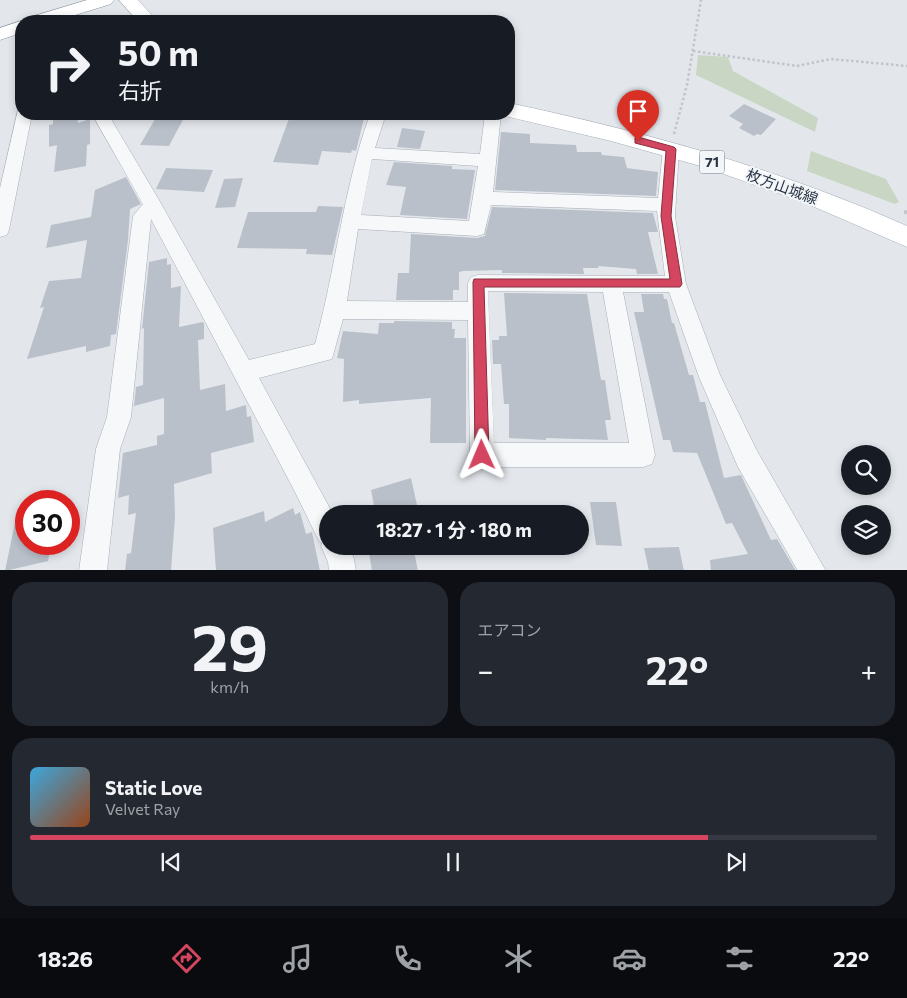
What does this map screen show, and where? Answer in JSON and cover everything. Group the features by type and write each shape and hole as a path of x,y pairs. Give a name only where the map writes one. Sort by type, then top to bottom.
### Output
{"main road":[{"path":"60,15 105,0"},
{"path":"128,0 140,15"},
{"path":"0,34 15,29"},
{"name":"枚方山城線","path":"515,111 572,123 671,149 798,192 907,237"}],"street":[{"path":"0,230 23,120"},
{"path":"103,120 152,205 319,514"},
{"path":"243,372 324,352 335,310 350,221 365,153 376,120"},
{"path":"350,221 477,230 483,198 492,120"},
{"path":"671,149 666,216 676,284 710,377 747,458 813,570"},
{"path":"365,153 488,161"},
{"path":"483,198 667,205"},
{"path":"93,570 108,449 118,417 142,216 152,205"},
{"path":"610,283 643,455 482,455 478,282 610,283 676,284"},
{"path":"335,310 479,311"},
{"path":"339,555 342,570"}],"path":[{"path":"671,149 687,85 701,0"},
{"path":"693,52 797,66 831,59 907,66"}],"green space":[{"path":"698,55 728,57 733,71 818,118 815,132 696,75"},
{"path":"811,151 886,179 899,202 895,204 807,171"}],"building":[{"path":"744,104 776,119 761,135 757,134 754,136 739,128 743,124 729,116"},
{"path":"53,120 78,120 78,123 90,120 90,144 87,145 86,166 54,172 57,145 49,147 49,125 53,124"},
{"path":"155,120 183,120 169,146 140,145"},
{"path":"289,120 364,120 356,151 352,150 351,153 322,151 318,165 273,162"},
{"path":"402,128 425,131 420,149 397,147"},
{"path":"501,132 530,134 530,143 576,145 577,152 601,152 602,155 624,157 627,168 658,172 656,196 495,190"},
{"path":"394,162 452,166 452,169 475,170 467,219 400,215 406,187 386,185"},
{"path":"166,168 213,170 204,192 156,189"},
{"path":"126,177 141,204 130,209 116,334 111,335 110,346 86,352 86,346 27,359 44,307 40,308 49,281 81,278 87,240 46,248 51,225 91,217 95,190"},
{"path":"243,178 235,207 215,208 224,179"},
{"path":"318,206 343,207 332,255 306,254 307,249 237,248 248,212 316,212"},
{"path":"492,207 653,213 658,232 648,232 658,274 637,274 636,269 598,266 599,268 583,268 584,274 502,273 502,270 463,271 459,272 459,290 453,290 453,300 396,300 398,273 409,273 411,234 477,238 485,236"},
{"path":"167,258 167,265 171,264 171,288 181,286 179,327 203,322 204,324 204,339 198,340 200,390 225,384 226,411 246,405 247,417 251,416 254,442 211,453 212,473 174,484 175,517 171,570 125,570 127,554 131,553 136,513 128,515 129,495 118,498 123,453 157,445 157,436 164,434 164,398 134,406 136,387 143,385 144,328 142,329 149,262"},
{"path":"504,293 587,294 601,380 605,380 611,420 605,420 608,440 509,438 509,404 504,404 501,364 493,364 492,340 499,340 499,336 507,336"},
{"path":"641,294 663,294 664,299 667,299 672,323 674,323 689,375 693,375 700,402 705,402 724,478 741,475 771,540 777,539 795,570 711,570 710,560 748,554 732,523 726,524 697,453 673,452 670,440 663,440 634,312 644,312"},
{"path":"394,321 452,322 452,329 455,329 454,338 466,338 466,443 430,443 431,398 359,404 359,400 343,402 344,359 337,358 343,331 378,334 379,323 394,323"},
{"path":"411,478 417,505 374,505 371,490"},
{"path":"590,502 616,502 622,546 596,545"},
{"path":"293,508 295,515 300,512 306,534 312,532 320,570 216,570 213,528 264,511 265,522"},
{"path":"15,523 15,555 49,555 48,561 5,570"},
{"path":"679,547 684,570 649,570 644,548"},
{"path":"369,555 415,555 418,570 372,570"}],"route":[{"path":"482,455 478,282 676,284 666,216 671,149 638,141"}]}
